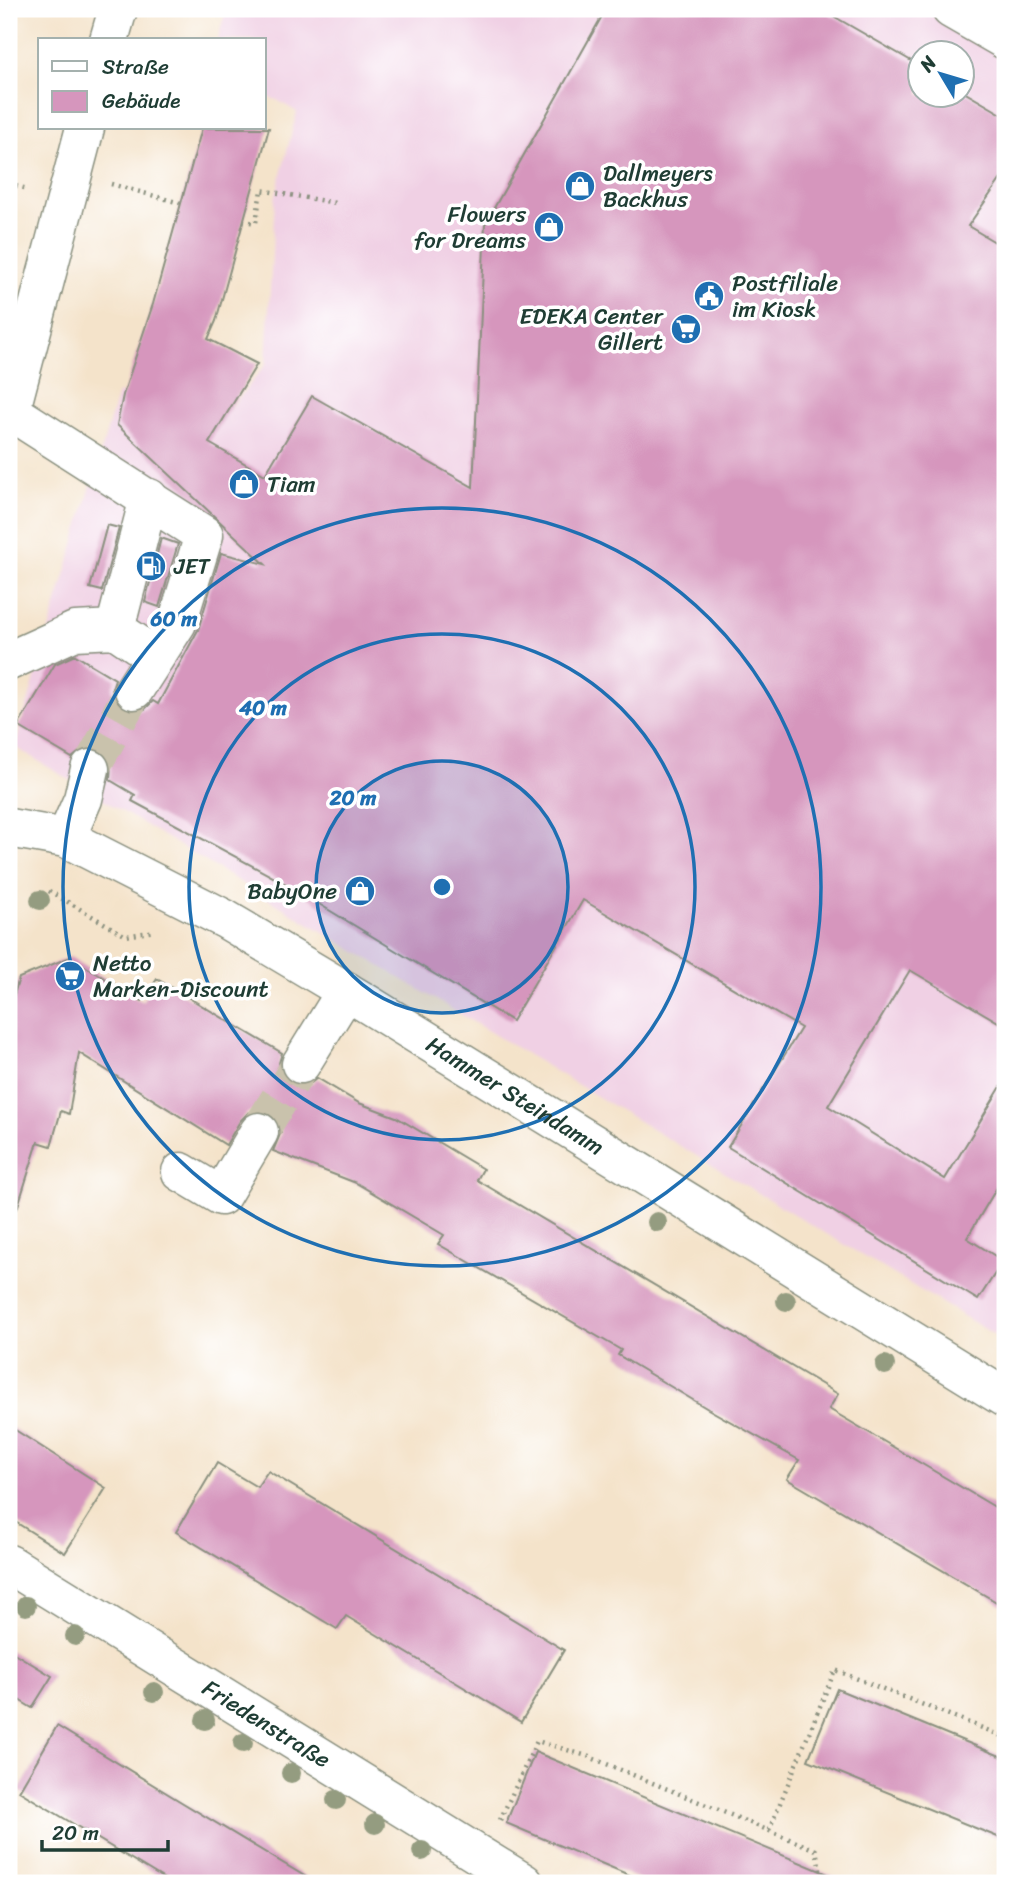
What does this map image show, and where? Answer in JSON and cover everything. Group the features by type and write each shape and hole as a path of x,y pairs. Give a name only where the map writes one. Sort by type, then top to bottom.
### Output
{"street":[{"path":"110,38 118,9"},
{"path":"951,9 1005,40"},
{"path":"84,130 10,414 149,498 204,535 177,622 134,690"},
{"path":"115,629 149,498"},
{"path":"9,661 75,631 115,629 155,656"},
{"path":"66,838 83,799 90,769"},
{"name":"Hammer Steindamm","path":"9,828 66,838 225,919 1005,1398"},
{"path":"301,1064 346,991"},
{"path":"181,1172 221,1196 260,1132"},
{"name":"Friedenstraße","path":"10,1567 524,1883"}],"path":[{"path":"73,173 180,203"},
{"path":"243,221 256,223 261,190 336,203"},
{"path":"50,891 126,936"},
{"path":"769,1830 835,1670 1005,1737"},
{"path":"483,1858 537,1741 587,1756 816,1850 820,1870 814,1883"}],"shaded area":[{"path":"226,9 1005,9 1005,1341 15,747 118,393 212,432 266,364 275,198 297,112 266,97 266,38 219,38"}],"building":[{"path":"606,9 821,9 906,58 906,108 976,108 976,99 1005,116 1005,173 968,226 1005,248 1005,1026 910,970 828,1106 945,1179 1005,1080 1005,1174 967,1238 1003,1261 978,1300 728,1147 801,1028 583,900 512,1021 286,884 132,801 135,795 110,780 111,763 104,753 96,748 84,748 72,758 18,726 55,664 75,655 115,679 112,688 114,699 123,709 134,712 145,709 153,701 158,704 198,630 221,553 265,564 117,425 123,395 153,304 201,130 269,128 216,321 208,339 257,364 209,443 265,475 312,396 473,487 485,224"},
{"path":"107,525 119,528 102,591 90,588"},
{"path":"161,538 178,544 159,607 145,602"},
{"path":"70,957 142,1001 157,979 282,1053 279,1063 282,1074 290,1083 301,1086 317,1078 359,1103 396,1117 483,1169 477,1180 838,1394 829,1409 1005,1513 1005,1607 787,1479 799,1460 618,1355 621,1350 438,1244 444,1235 356,1183 273,1151 281,1132 278,1121 270,1113 259,1110 248,1113 226,1145 79,1053 69,1114 61,1111 51,1146 38,1142 17,1209 9,1208 9,1011 19,978"},
{"path":"9,1426 106,1488 65,1553 9,1518"},
{"path":"217,1463 257,1487 268,1471 564,1650 521,1722 346,1616 337,1629 176,1532"},
{"path":"9,1650 52,1676 32,1708 9,1694"},
{"path":"837,1689 1005,1758 1005,1840 808,1760"},
{"path":"57,1726 316,1883 171,1883 19,1791"},
{"path":"535,1752 847,1883 648,1883 506,1823"}],"tunnel":[{"path":"90,769 134,690"},
{"path":"259,1132 301,1064"}],"place":[{"name":"Dallmeyers Backhus","path":"580,186"},
{"name":"Flowers for Dreams","path":"549,227"},
{"name":"Postfiliale im Kiosk","path":"709,296"},
{"name":"EDEKA Center Gillert","path":"686,329"},
{"name":"Tiam","path":"244,484"},
{"name":"JET","path":"151,566"},
{"name":"BabyOne","path":"360,891"},
{"name":"Netto Marken-Discount","path":"70,976"}]}
